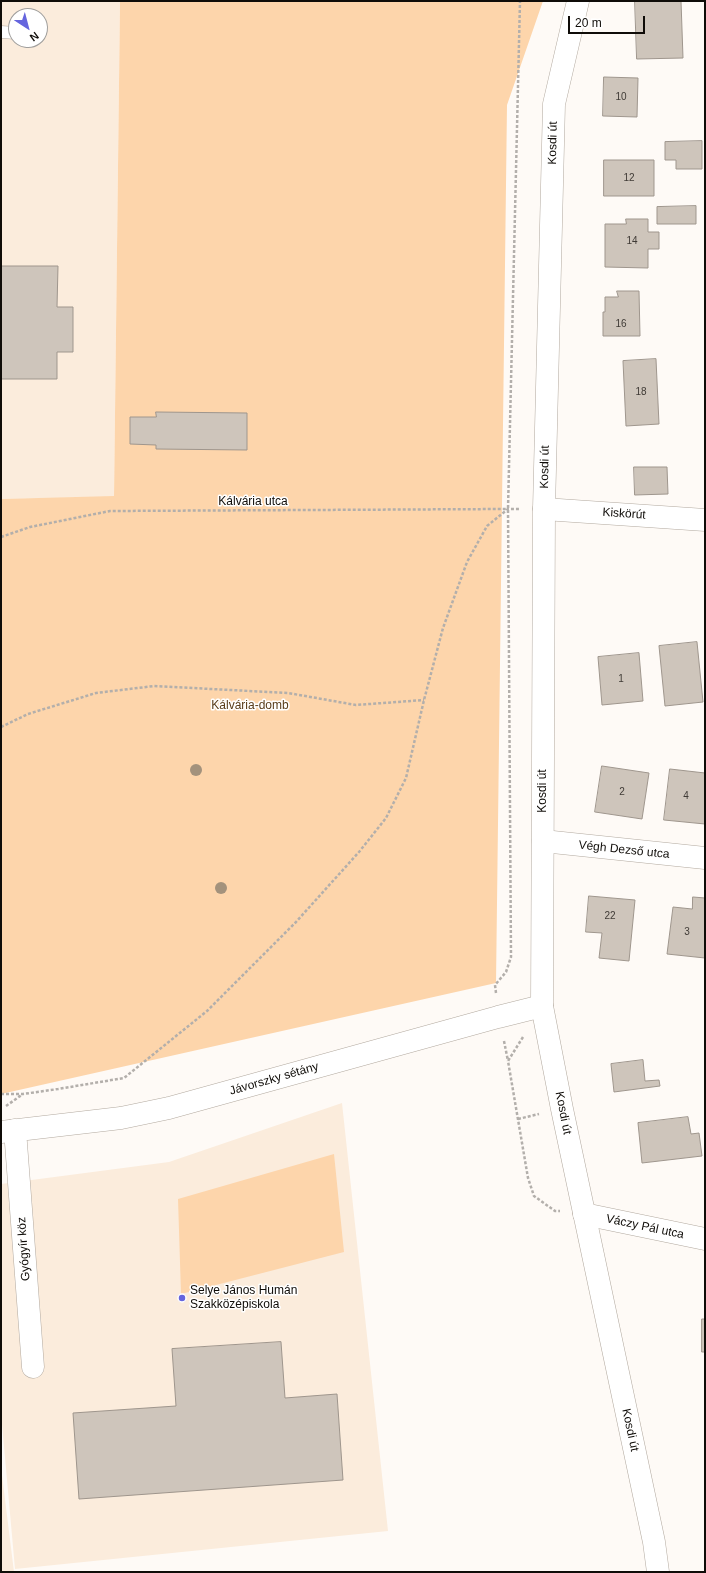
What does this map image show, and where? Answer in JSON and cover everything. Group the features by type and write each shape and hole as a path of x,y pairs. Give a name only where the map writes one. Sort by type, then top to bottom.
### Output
{"street":[{"name":"Kosdi út","path":"578,1 554,104 544,509 542,1006 584,1214 652,1534 658,1572"},
{"name":"Kiskörút","path":"544,509 705,520"},
{"name":"Végh Dezső utca","path":"543,842 705,858"},
{"name":"Jávorszky sétány","path":"8,1131 121,1118 168,1108 542,1006"},
{"name":"Gyógyír köz","path":"8,1131 33,1367"},
{"name":"Váczy Pál utca","path":"584,1214 705,1240"}],"path":[{"path":"520,1 508,509 511,957 506,972 495,985 498,1017 508,1061 528,1178 534,1196 554,1211 584,1214"},
{"path":"1,1094 23,1094 58,1090 124,1078 208,1011 301,916 360,852 386,818 406,778 442,628 467,562 487,526 508,509"},
{"name":"Kálvária utca","path":"1,537 30,527 110,511 544,509"},
{"path":"1,727 28,714 96,693 154,686 288,693 356,705 424,700"},
{"path":"508,1061 542,1006"},
{"path":"1,1110 23,1094"}],"shaded area":[{"path":"1,1 120,1 114,497 1,499"},
{"name":"Selye János Humán Szakközépiskola","path":"342,1103 388,1531 15,1569 1,1413 1,1184 169,1162"},
{"path":"1,1467 14,1572 1,1572"}],"green space":[{"name":"Kálvária-domb","path":"120,1 543,1 507,105 496,983 1,1094 1,499 114,496"},
{"path":"334,1154 344,1252 181,1294 178,1199"}],"building":[{"path":"635,1 681,1 683,58 637,59"},
{"path":"604,77 638,78 637,117 603,116"},
{"path":"702,141 702,169 676,169 676,160 665,160 665,142"},
{"path":"604,160 654,160 654,196 604,196"},
{"path":"696,206 696,224 657,224 657,207"},
{"path":"626,219 648,219 648,232 659,232 659,249 648,249 648,268 605,267 605,224 626,224"},
{"path":"1,266 58,266 57,307 73,307 73,352 57,352 57,379 1,379"},
{"path":"617,291 639,291 640,336 603,336 603,312 605,312 605,297 618,297"},
{"path":"656,359 659,424 626,426 623,361"},
{"path":"156,412 247,413 247,450 156,449 156,445 130,444 130,417 156,417"},
{"path":"634,467 667,467 668,494 635,495"},
{"path":"697,642 703,702 665,706 659,646"},
{"path":"639,653 643,701 602,705 598,657"},
{"path":"602,766 649,773 642,819 595,812"},
{"path":"670,769 705,773 705,824 664,820"},
{"path":"589,896 635,900 629,961 599,958 602,933 586,932"},
{"path":"693,897 705,898 705,958 667,954 673,907 692,909"},
{"path":"643,1060 645,1081 659,1080 660,1086 614,1092 611,1064"},
{"path":"688,1117 691,1134 699,1133 702,1156 642,1163 638,1123"},
{"path":"702,1319 705,1319 705,1352 702,1352"},
{"path":"281,1342 285,1398 337,1394 343,1480 79,1499 73,1413 176,1406 172,1349"}],"place":[{"name":"Selye János Humán Szakközépiskola","path":"182,1298"}]}
